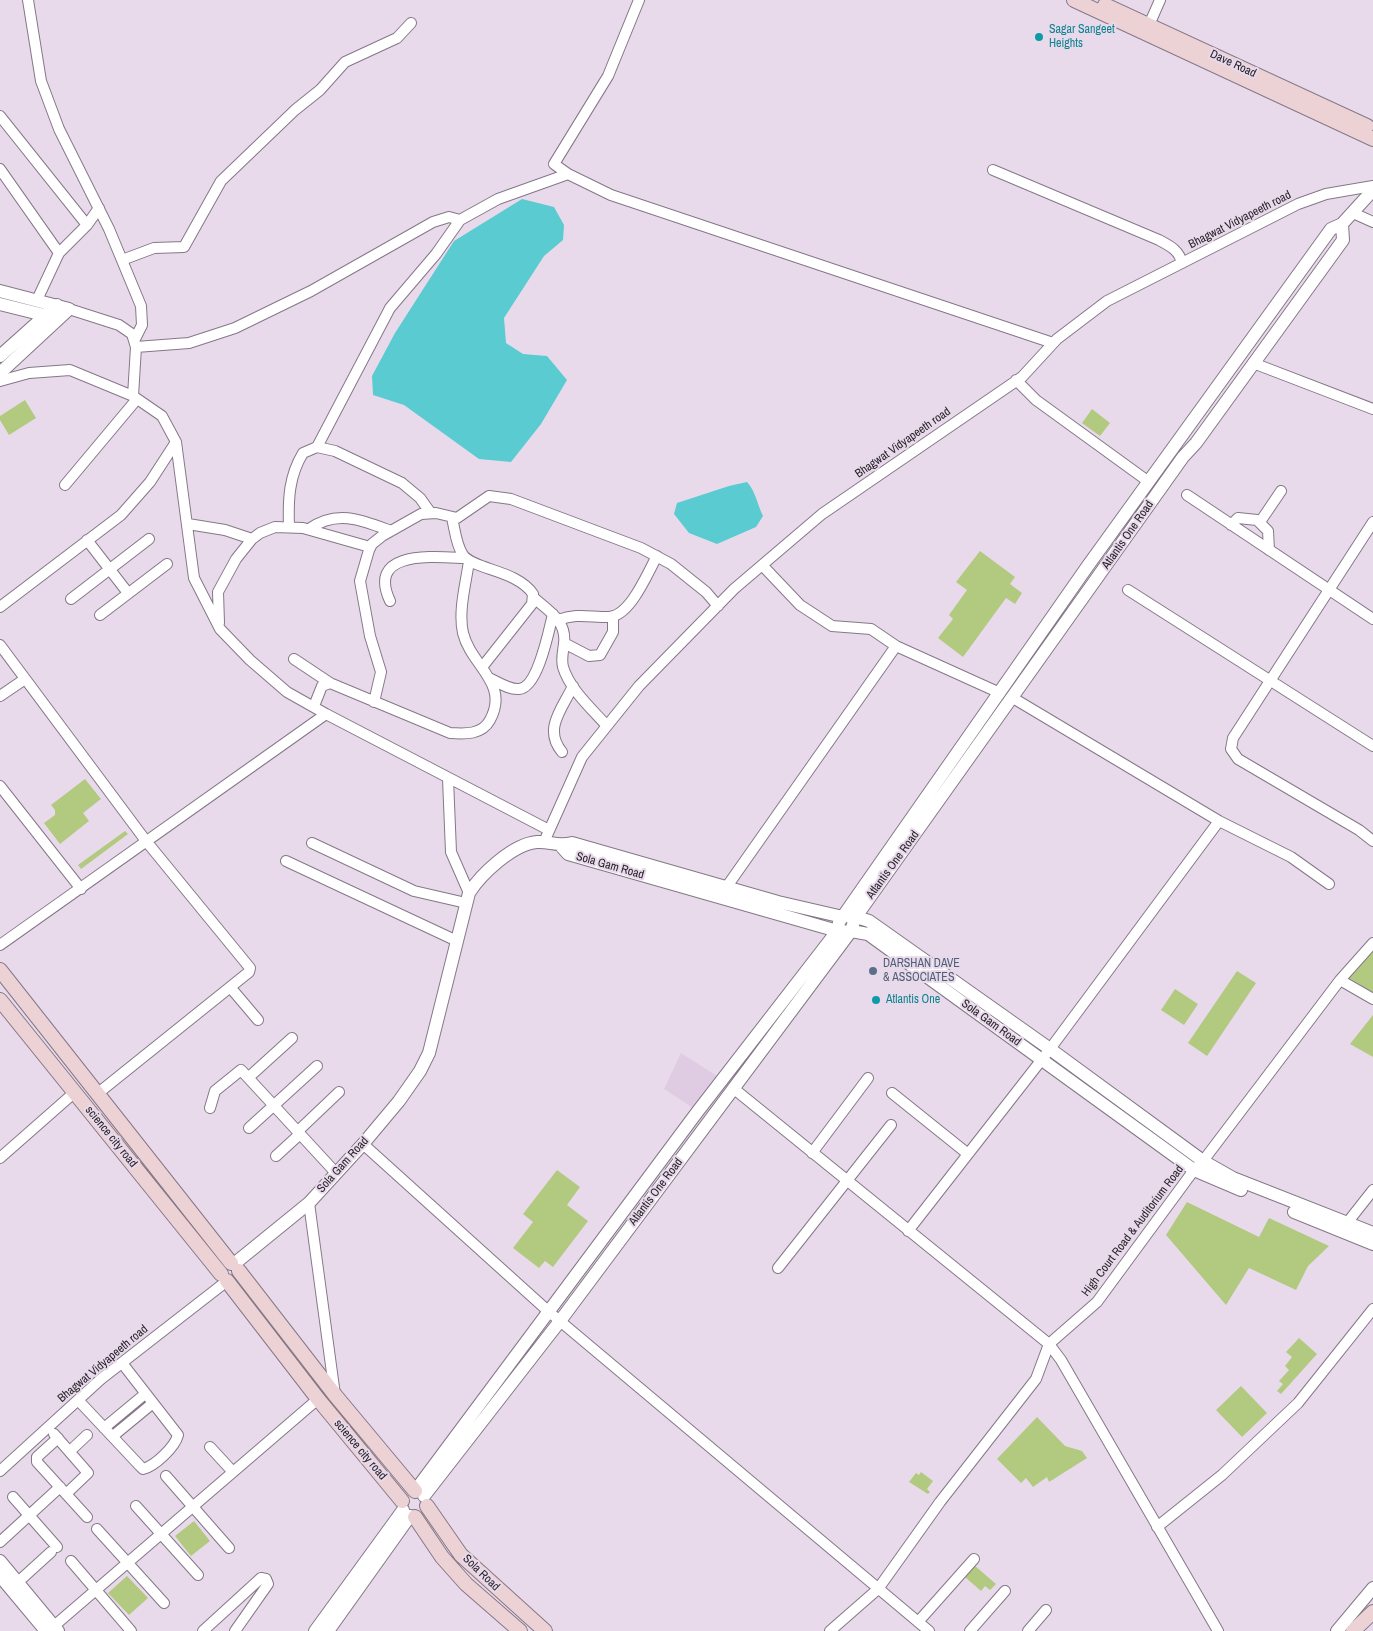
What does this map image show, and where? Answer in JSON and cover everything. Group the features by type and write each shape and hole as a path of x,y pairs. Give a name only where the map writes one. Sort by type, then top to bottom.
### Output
{"main road":[{"path":"1074,0 1373,139"},
{"name":"Dave Road","path":"1093,0 1373,129"},
{"name":"Sola Road","path":"0,970 335,1395 422,1498 461,1555 545,1631"},
{"name":"science city road","path":"0,1000 224,1277 318,1399 408,1511"},
{"path":"224,1277 223,1266 234,1266"},
{"path":"406,1494 422,1498 423,1513 408,1511 406,1494"},
{"name":"Sola Road","path":"408,1511 442,1557 466,1584 520,1631"},
{"path":"1353,1631 1373,1612"},
{"path":"1364,1631 1373,1612"}],"street":[{"path":"28,0 41,81 59,129 99,208 142,306 138,336 135,398 65,485"},
{"path":"639,0 608,76 554,164 568,174 611,195 1053,343"},
{"path":"1149,25 1160,0"},
{"path":"122,260 154,248 184,247 221,182 295,110 320,90 345,62 397,38 411,23"},
{"path":"0,116 87,225"},
{"path":"0,169 59,253"},
{"path":"993,170 1159,240 1172,247 1180,255 1182,264"},
{"path":"317,447 383,319 399,295 436,254 460,220 498,199 568,174"},
{"name":"Bhagwat Vidyapeeth road","path":"544,842 582,757 640,686 718,606 762,565 827,511 1016,380 1053,343 1107,301 1298,204 1326,194 1373,188"},
{"name":"Atlantis One Road","path":"422,1498 560,1321 851,931 849,918 1000,693 1149,482 1331,230 1342,224 1353,213 1373,188"},
{"path":"37,300 59,253 87,225 99,208"},
{"path":"1353,213 1373,222"},
{"path":"0,291 63,307 127,329 138,336 189,343 235,328 311,291 433,222 449,217 460,220"},
{"name":"Atlantis One Road","path":"422,1498 548,1311 838,930 838,922 849,918 1012,698 1178,465 1196,443 1343,240 1342,224"},
{"path":"0,304 59,319"},
{"path":"0,356 46,315 63,307"},
{"path":"0,373 59,319 63,307"},
{"path":"1253,363 1373,409"},
{"path":"0,381 29,373 70,370 135,398 162,416 176,442 194,578 220,628 250,660 287,692 326,714 407,754 448,779 549,830"},
{"path":"1016,380 1036,400 1149,482"},
{"path":"0,608 121,515 136,500 163,464 176,442"},
{"path":"289,526 288,498 293,472 303,453 317,447 335,451 402,483 420,498 430,512"},
{"path":"1260,522 1281,491"},
{"path":"1187,495 1373,619"},
{"path":"374,702 381,672 370,636 360,581 361,571 370,547 421,514 430,512 457,518 483,499 492,496 511,499 641,548 657,556 693,581 718,606"},
{"path":"309,529 322,521 348,517 364,520 392,531"},
{"path":"294,659 330,683 450,734 469,734 488,724 496,708 497,700 483,666 469,650 463,633 467,559 459,547 452,518"},
{"path":"1231,524 1238,518 1248,518 1260,522 1268,531 1269,550"},
{"path":"1373,522 1233,738 1231,749 1238,759 1359,830 1373,841"},
{"path":"188,524 231,531 252,539"},
{"path":"220,628 218,592 236,559 252,539 274,528 289,526 309,529 370,547"},
{"path":"71,599 149,539"},
{"path":"87,540 128,593"},
{"path":"556,617 575,614 613,616 632,601 657,556"},
{"path":"390,602 384,589 384,582 388,571 395,564 416,557 467,559 514,578 532,592 534,598 556,617 562,626 564,643 563,666 573,686 607,726"},
{"path":"100,615 167,564"},
{"path":"762,565 800,605 832,626 871,630 896,646 1000,693"},
{"path":"1128,590 1373,746"},
{"path":"483,666 532,604 534,598"},
{"path":"564,643 589,656 600,655 613,632 613,616"},
{"path":"489,678 514,688 524,688 529,684 538,666 556,617"},
{"path":"0,645 146,842 248,963 249,972 98,1094"},
{"path":"723,892 896,646"},
{"path":"0,696 25,679"},
{"path":"314,706 322,686 330,683"},
{"path":"562,752 553,739 553,729 573,686"},
{"path":"1012,698 1219,821 1291,858 1329,884"},
{"path":"0,945 326,714"},
{"path":"312,843 414,891 467,898 451,852 448,779"},
{"path":"0,786 81,889"},
{"path":"908,1232 1042,1060 1219,821"},
{"name":"Sola Gam Road","path":"234,1266 309,1203 399,1100 425,1062 458,941 467,898 481,877 506,856 528,844 544,842 561,846 568,854 723,892 870,921 1050,1049 1198,1166 1373,1233"},
{"path":"286,860 458,941"},
{"name":"Sola Gam Road","path":"723,892 841,932 851,931 868,934 1042,1060 1198,1166 1373,1244"},
{"name":"High Court Road & Auditorium Road","path":"1048,1344 1097,1302 1340,980 1373,943"},
{"path":"1340,980 1373,999"},
{"path":"230,987 258,1020"},
{"path":"249,1077 292,1038"},
{"path":"249,1128 317,1066"},
{"path":"210,1108 215,1091 239,1070 244,1072 336,1173"},
{"path":"812,1153 868,1078"},
{"path":"732,1088 1048,1344 1061,1360 1218,1631"},
{"path":"0,1158 75,1092"},
{"path":"276,1156 339,1092"},
{"path":"892,1093 968,1154"},
{"path":"778,1268 891,1125"},
{"path":"362,1144 548,1311 929,1631"},
{"path":"1347,1223 1373,1190"},
{"path":"309,1203 335,1395"},
{"name":"Bhagwat Vidyapeeth road","path":"0,1471 78,1400 224,1277"},
{"path":"1157,1527 1222,1475 1298,1403 1373,1308"},
{"path":"830,1631 878,1589 940,1502 1036,1379 1048,1344"},
{"path":"78,1400 143,1469 152,1464 175,1443 178,1435 122,1363"},
{"path":"104,1428 145,1394"},
{"path":"53,1629 318,1399"},
{"path":"113,1436 153,1403"},
{"path":"0,1542 29,1516 88,1473 48,1427"},
{"path":"70,1451 87,1435"},
{"path":"58,1438 36,1459 87,1517"},
{"path":"210,1446 233,1472"},
{"path":"166,1476 230,1548"},
{"path":"13,1497 54,1550 18,1582"},
{"path":"136,1506 198,1575"},
{"path":"315,1631 408,1511"},
{"path":"328,1631 408,1511"},
{"path":"97,1529 164,1603"},
{"path":"918,1622 974,1559"},
{"path":"0,1561 53,1629"},
{"path":"71,1561 131,1631"},
{"path":"0,1576 53,1629"},
{"path":"203,1631 261,1578 266,1578 268,1584 235,1631"},
{"path":"1338,1631 1373,1588"},
{"path":"970,1631 1005,1591"},
{"path":"1357,1607 1373,1612"},
{"path":"1028,1631 1046,1610"}],"shaded area":[{"path":"681,1053 720,1078 698,1111 664,1089"}],"green space":[{"path":"25,400 36,418 9,435 0,420 0,416"},
{"path":"1092,409 1110,423 1100,436 1082,423"},
{"path":"980,551 1015,577 1010,584 1022,593 1015,604 1006,598 963,657 938,638 953,619 949,615 967,590 956,582"},
{"path":"85,779 101,799 83,813 89,821 60,844 44,823 55,815 55,810 51,805"},
{"path":"125,831 128,834 81,869 78,865"},
{"path":"1373,950 1373,993 1349,978"},
{"path":"1237,971 1256,983 1207,1056 1188,1043"},
{"path":"1175,989 1198,1004 1184,1025 1161,1010"},
{"path":"1373,1015 1373,1057 1350,1044"},
{"path":"557,1170 580,1187 567,1205 588,1221 553,1267 545,1261 539,1268 513,1248 533,1222 523,1214"},
{"path":"1187,1202 1259,1237 1269,1218 1329,1246 1308,1266 1296,1290 1249,1268 1226,1305 1166,1235"},
{"path":"1299,1338 1317,1354 1281,1394 1277,1391 1283,1384 1279,1381 1289,1370 1285,1366 1292,1357 1286,1352"},
{"path":"1241,1386 1267,1413 1242,1437 1216,1410"},
{"path":"1037,1417 1065,1446 1082,1451 1087,1458 1049,1482 1047,1477 1033,1487 1026,1478 1021,1483 997,1459"},
{"path":"921,1472 933,1481 927,1489 930,1492 928,1494 909,1482 916,1473 919,1475"},
{"path":"194,1521 210,1541 191,1556 175,1536"},
{"path":"974,1565 996,1584 990,1590 985,1586 981,1591 965,1577"},
{"path":"127,1576 148,1598 129,1615 108,1593"}],"water":[{"path":"522,199 554,207 564,225 563,240 544,256 504,318 506,343 523,354 547,356 567,380 541,424 511,462 479,459 404,405 373,395 372,376 395,333 454,241"},
{"path":"747,482 763,516 756,527 717,544 689,533 674,514 677,503"}],"place":[{"name":"Sagar Sangeet Heights","path":"1039,37"},
{"name":"DARSHAN DAVE & ASSOCIATES","path":"873,971"},
{"name":"Atlantis One","path":"876,1000"}]}
